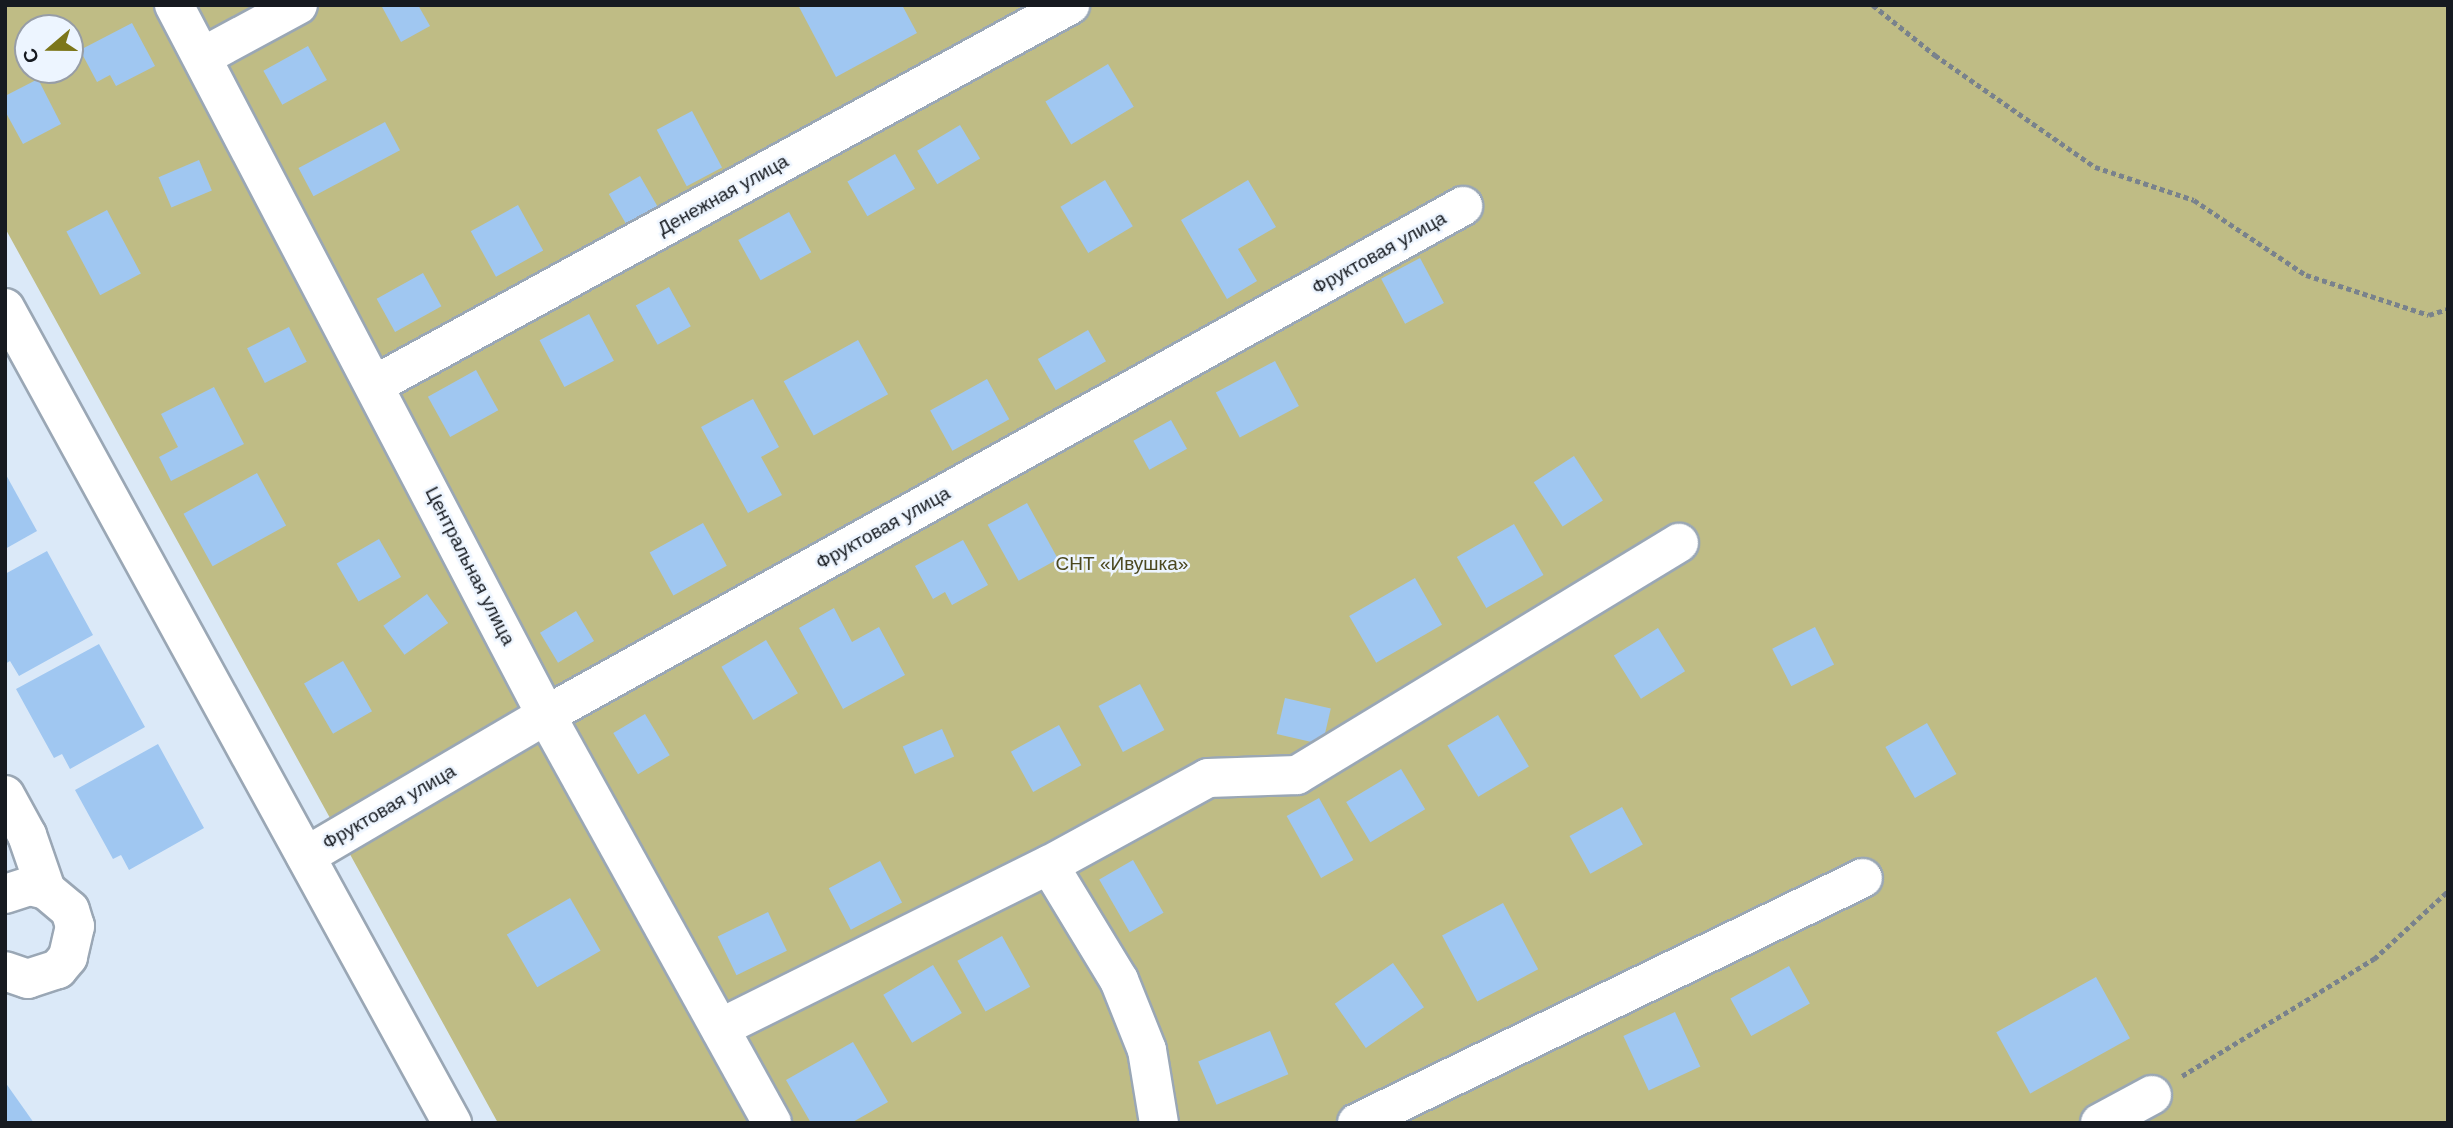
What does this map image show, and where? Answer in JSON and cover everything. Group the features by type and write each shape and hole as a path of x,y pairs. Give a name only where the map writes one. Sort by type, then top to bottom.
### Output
{"street":[{"name":"Центральная улица","path":"174,5 376,384 546,715 772,1123"},
{"path":"202,57 298,5"},
{"name":"Денежная улица","path":"376,384 1070,5"},
{"name":"Фруктовая улица","path":"306,856 546,715 1463,206"},
{"path":"5,308 452,1123"},
{"path":"720,1028 1049,865 1208,778 1297,775 1679,543"},
{"path":"5,795 27,835 46,890"},
{"path":"1049,865 1119,980 1147,1050 1159,1123"},
{"path":"1357,1123 1863,878"},
{"path":"5,894 30,886 46,890 70,910 75,926 68,957 44,976 28,978 5,971"},
{"path":"2100,1123 2152,1095"}],"path":[{"path":"1873,5 1935,55 2095,167 2194,200 2306,275 2429,315 2448,309"},
{"path":"2152,1095 2374,959 2448,891"}],"green space":[{"name":"СНТ «Ивушка»","path":"5,5 2448,5 2448,1123 498,1123 5,228"}],"building":[{"path":"381,5 418,5 430,26 401,42"},
{"path":"798,5 902,5 917,33 836,77"},
{"path":"132,23 155,66 116,86 110,75 97,82 84,58 84,48"},
{"path":"308,46 327,80 282,105 263,71"},
{"path":"1108,64 1134,107 1071,144 1045,102"},
{"path":"28,84 41,84 61,124 23,144 5,111 5,96"},
{"path":"692,111 722,168 687,186 657,130"},
{"path":"385,122 400,150 313,196 298,168"},
{"path":"960,125 980,158 937,184 917,151"},
{"path":"895,154 915,189 867,216 847,182"},
{"path":"199,160 212,190 171,208 158,177"},
{"path":"640,176 660,211 629,229 609,194"},
{"path":"1105,180 1133,226 1088,253 1060,207"},
{"path":"1248,180 1276,227 1238,249 1257,281 1227,299 1181,220"},
{"path":"518,205 543,250 496,277 471,231"},
{"path":"107,210 141,274 100,295 66,232"},
{"path":"789,212 811,252 761,280 738,240"},
{"path":"1420,258 1444,303 1405,324 1381,279"},
{"path":"423,273 441,306 395,332 377,299"},
{"path":"669,287 691,326 658,345 636,305"},
{"path":"589,314 614,361 564,387 540,340"},
{"path":"289,327 307,362 265,383 247,348"},
{"path":"1088,330 1106,361 1056,390 1038,359"},
{"path":"858,340 888,394 814,435 784,381"},
{"path":"1275,361 1299,406 1240,437 1216,392"},
{"path":"476,370 498,410 450,437 428,397"},
{"path":"987,379 1009,419 952,451 930,411"},
{"path":"214,387 244,444 171,481 159,457 178,447 161,414"},
{"path":"753,399 779,447 761,457 782,495 748,513 701,427"},
{"path":"1171,420 1187,449 1149,470 1133,441"},
{"path":"1574,456 1603,500 1563,527 1534,482"},
{"path":"5,473 37,531 5,549"},
{"path":"257,473 286,525 213,566 184,514"},
{"path":"1027,503 1058,559 1019,581 988,525"},
{"path":"703,523 727,566 673,595 650,553"},
{"path":"1514,524 1544,575 1486,608 1457,557"},
{"path":"379,539 401,577 359,602 337,564"},
{"path":"963,540 988,585 952,605 945,592 933,599 915,566"},
{"path":"47,551 93,635 19,676 10,661 5,664 5,574"},
{"path":"1415,578 1442,625 1376,663 1349,616"},
{"path":"427,594 448,623 404,655 383,626"},
{"path":"834,608 852,642 879,627 905,675 843,709 799,628"},
{"path":"576,611 594,641 558,663 540,633"},
{"path":"1815,627 1834,664 1791,686 1772,649"},
{"path":"1658,628 1685,671 1641,699 1614,656"},
{"path":"766,640 798,693 753,720 721,667"},
{"path":"99,644 145,727 70,769 62,754 54,758 16,689"},
{"path":"343,661 372,711 333,734 304,684"},
{"path":"1140,684 1164,730 1123,752 1099,706"},
{"path":"1285,698 1331,709 1322,745 1277,734"},
{"path":"645,714 670,755 638,774 613,733"},
{"path":"1498,715 1529,766 1478,797 1447,745"},
{"path":"1927,723 1956,774 1915,798 1885,747"},
{"path":"1059,725 1081,765 1033,792 1011,752"},
{"path":"942,729 954,756 915,774 903,746"},
{"path":"158,744 204,828 129,870 121,855 113,859 75,790"},
{"path":"1401,769 1425,809 1370,842 1346,802"},
{"path":"1319,798 1353,860 1321,878 1287,816"},
{"path":"1622,807 1643,845 1590,874 1570,836"},
{"path":"1133,860 1164,913 1130,932 1099,880"},
{"path":"880,861 902,902 851,930 829,888"},
{"path":"570,898 600,951 537,987 507,934"},
{"path":"1503,903 1538,969 1477,1002 1442,935"},
{"path":"768,912 787,951 737,975 718,937"},
{"path":"1002,936 1030,987 986,1011 957,961"},
{"path":"1393,963 1424,1007 1366,1048 1335,1004"},
{"path":"933,965 962,1013 912,1043 883,995"},
{"path":"1789,966 1810,1004 1751,1036 1730,998"},
{"path":"2096,977 2130,1038 2030,1093 1996,1032"},
{"path":"1675,1012 1700,1066 1649,1090 1623,1036"},
{"path":"1270,1031 1288,1074 1217,1105 1198,1061"},
{"path":"853,1042 888,1102 851,1123 811,1123 786,1080"},
{"path":"5,1082 34,1123 5,1123"}]}
